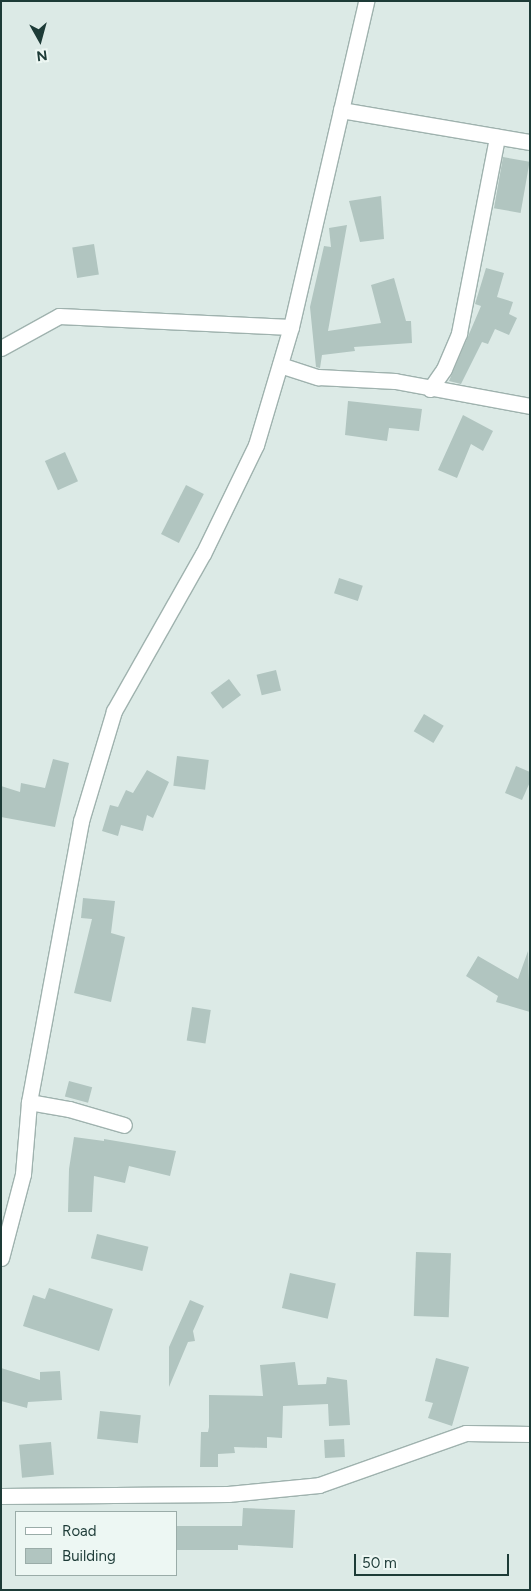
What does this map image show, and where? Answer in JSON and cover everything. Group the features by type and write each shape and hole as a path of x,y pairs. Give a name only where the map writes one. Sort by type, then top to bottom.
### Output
{"street":[{"path":"1,1258 23,1174 29,1102 81,821 114,712 203,554 256,446 291,327 366,1"},
{"path":"341,110 530,142"},
{"path":"430,389 444,369 459,333 497,137"},
{"path":"1,348 59,316 291,327"},
{"path":"280,366 318,377 395,381 530,406"},
{"path":"29,1102 69,1109 124,1125"},
{"path":"1,1496 228,1494 319,1485 466,1433 530,1434"}],"building":[{"path":"503,157 530,162 521,213 494,208"},
{"path":"381,196 384,239 360,242 349,201"},
{"path":"347,225 328,331 381,323 371,285 394,278 406,321 411,321 412,343 354,347 355,351 322,355 320,368 316,367 310,307 324,246 331,247 329,228"},
{"path":"94,244 99,275 77,278 72,247"},
{"path":"486,268 504,273 497,297 513,302 509,314 517,318 509,335 495,329 488,344 482,342 461,384 449,381 481,306 475,304"},
{"path":"348,401 422,409 419,431 389,428 387,441 345,435"},
{"path":"463,415 493,431 483,451 471,444 457,478 438,470"},
{"path":"65,452 78,481 58,490 45,461"},
{"path":"186,485 204,494 179,543 161,534"},
{"path":"339,578 363,586 358,601 334,593"},
{"path":"276,670 281,690 262,695 257,675"},
{"path":"229,679 241,695 223,709 211,693"},
{"path":"424,714 444,726 433,743 414,731"},
{"path":"177,756 209,760 205,790 173,786"},
{"path":"53,759 69,763 55,827 1,817 1,786 20,792 21,783 45,788"},
{"path":"516,766 530,772 530,782 522,800 505,793"},
{"path":"147,770 169,782 153,818 147,815 143,831 121,825 118,836 102,831 110,805 118,807 126,790 133,793"},
{"path":"83,898 115,901 111,933 125,937 111,1002 74,993 92,919 81,918"},
{"path":"528,951 530,1012 496,1002 498,996 466,976 478,956 518,979"},
{"path":"192,1007 211,1010 205,1044 187,1041"},
{"path":"69,1081 92,1087 88,1103 65,1096"},
{"path":"74,1137 104,1141 104,1139 176,1151 170,1176 129,1166 125,1183 94,1176 92,1212 68,1212 69,1169"},
{"path":"97,1234 148,1247 142,1271 91,1258"},
{"path":"416,1252 451,1253 449,1317 414,1316"},
{"path":"290,1273 336,1284 328,1319 282,1308"},
{"path":"49,1288 113,1309 99,1351 23,1326 33,1295 45,1299"},
{"path":"190,1300 204,1306 193,1331 195,1341 188,1342 169,1387 169,1347"},
{"path":"436,1358 469,1367 452,1426 428,1418 433,1403 425,1401"},
{"path":"295,1362 298,1385 326,1384 327,1377 347,1380 350,1425 329,1426 328,1404 283,1406 282,1438 267,1437 267,1448 234,1447 235,1453 218,1454 218,1467 200,1467 201,1432 208,1432 209,1427 209,1395 263,1396 260,1365"},
{"path":"1,1368 40,1380 40,1372 60,1371 62,1400 28,1402 27,1408 1,1401"},
{"path":"100,1411 141,1415 138,1443 97,1439"},
{"path":"344,1439 345,1457 325,1458 324,1440"},
{"path":"51,1442 54,1475 22,1478 19,1445"},
{"path":"243,1508 295,1510 293,1548 238,1545 238,1550 178,1550 178,1526 242,1526"}]}
